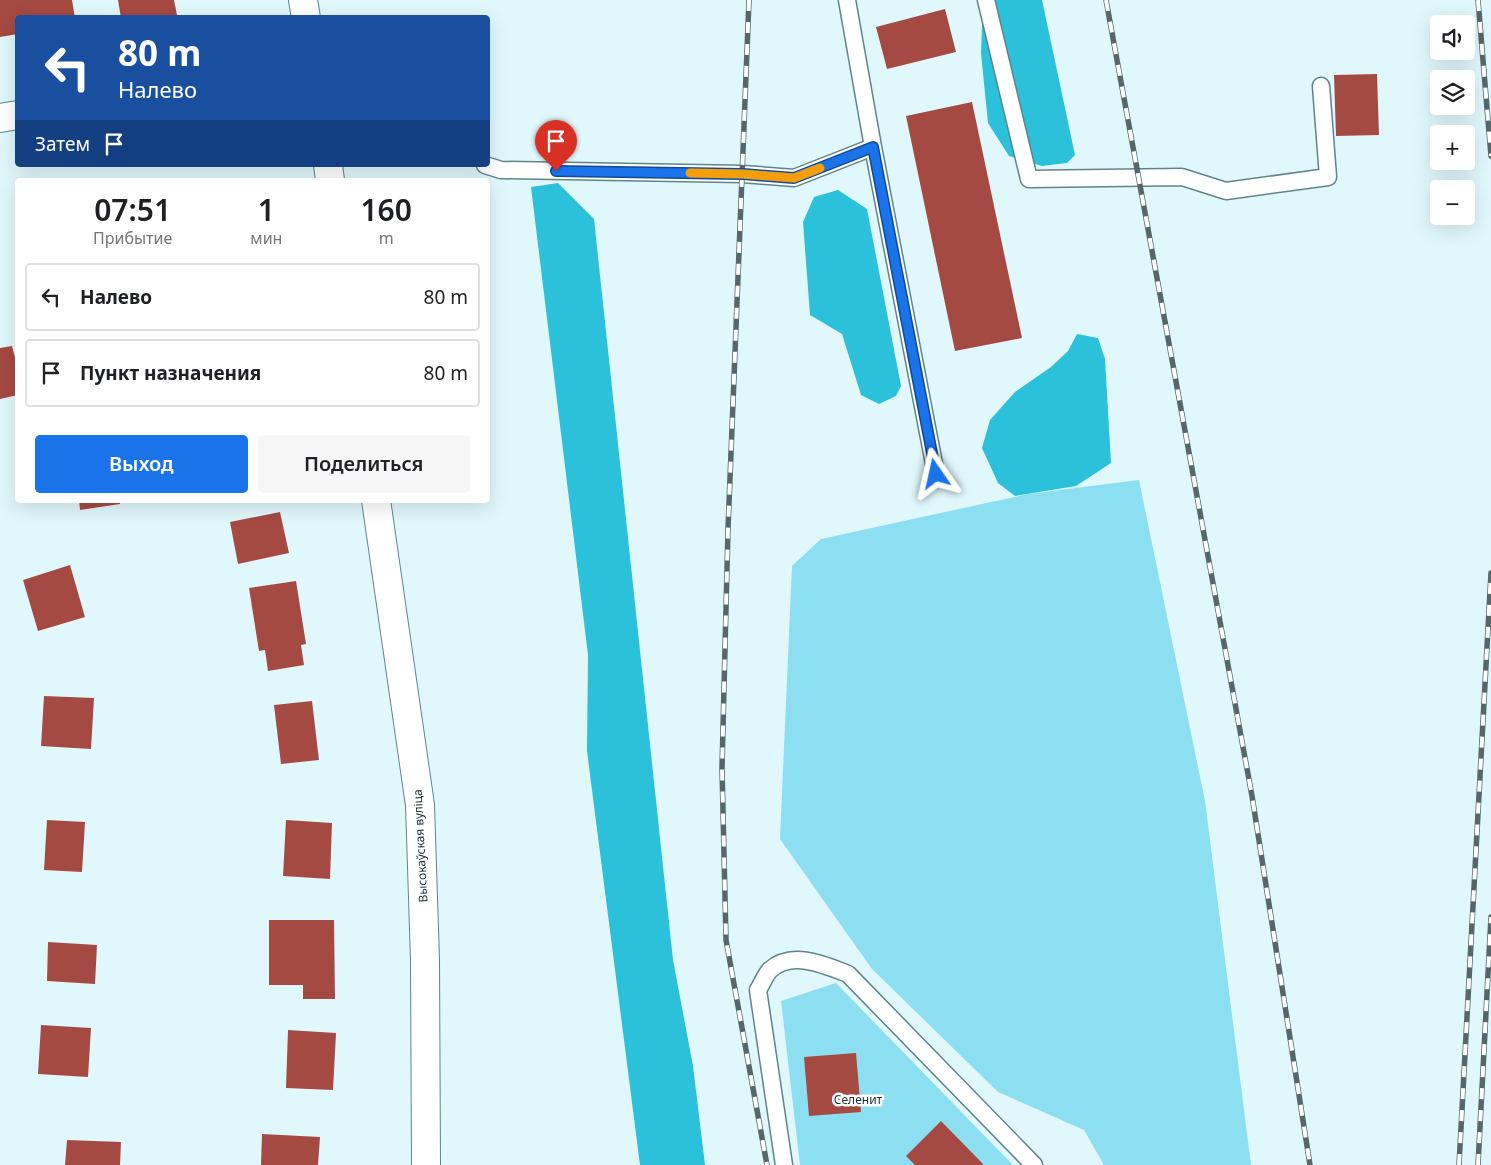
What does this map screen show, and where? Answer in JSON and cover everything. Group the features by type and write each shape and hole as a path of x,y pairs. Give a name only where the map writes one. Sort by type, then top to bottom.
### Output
{"street":[{"path":"303,0 306,15"},
{"path":"0,118 15,116"},
{"name":"Высокаўская вуліца","path":"376,503 420,805 425,960 426,1165"}],"lane":[{"path":"847,0 873,147 936,474"},
{"path":"986,0 1029,179 1182,177 1226,191 1328,177 1321,86"},
{"path":"490,167 501,170 743,174 794,178 873,147"},
{"path":"784,1165 758,990 770,970 788,960 816,962 848,974 1034,1165"}],"green space":[{"path":"1139,480 1205,801 1251,1165 1104,1165 1084,1130 998,1092 872,969 780,839 792,566 821,539 1028,494"},
{"name":"Селенит","path":"836,983 1013,1165 800,1165 781,1001"}],"shaded area":[{"path":"983,0 1042,0 1075,155 1067,163 1042,166 1009,156 988,123 981,53"},
{"path":"558,183 594,219 673,960 693,1066 705,1165 640,1165 587,751 588,655 531,187"},
{"path":"838,190 867,209 901,386 896,396 879,404 861,395 842,334 810,315 803,222 814,197"},
{"path":"1077,334 1098,338 1105,359 1111,463 1076,486 1015,496 998,483 982,448 990,420 1015,392 1051,367 1068,351"}],"building":[{"path":"0,0 72,0 74,15 15,15 15,34 0,37"},
{"path":"118,0 174,0 177,15 120,15"},
{"path":"945,9 956,52 887,69 876,27"},
{"path":"1377,74 1379,135 1336,136 1334,75"},
{"path":"972,102 1022,338 955,351 906,116"},
{"path":"12,346 15,358 15,396 0,399 0,348"},
{"path":"79,503 120,503 120,504 80,510"},
{"path":"280,512 289,553 238,564 230,522"},
{"path":"70,565 85,617 38,631 23,580"},
{"path":"296,581 306,644 301,645 304,665 268,671 265,650 259,651 249,588"},
{"path":"44,696 94,698 91,749 41,746"},
{"path":"312,701 319,760 281,764 274,705"},
{"path":"47,820 85,822 82,872 44,870"},
{"path":"286,820 332,823 330,879 283,876"},
{"path":"269,920 334,920 335,999 303,999 303,985 269,985"},
{"path":"48,942 97,945 95,984 47,981"},
{"path":"41,1025 91,1028 88,1077 38,1074"},
{"path":"288,1030 336,1033 333,1090 286,1088"},
{"path":"856,1053 861,1112 809,1116 804,1057"},
{"path":"941,1121 982,1165 915,1165 906,1156"},
{"path":"262,1134 320,1137 318,1165 261,1165"},
{"path":"67,1140 121,1142 120,1165 65,1165"}],"railway":[{"path":"749,0 728,529 722,768 726,940 767,1165"},
{"path":"1106,0 1252,796 1310,1165"},
{"path":"1478,0 1491,156"},
{"path":"1459,1165 1491,573"},
{"path":"1478,1165 1491,917"}],"slow traffic":[{"path":"690,173 743,174 794,178 820,168"}],"route":[{"path":"556,171 743,174 794,178 873,147 936,474"}]}
